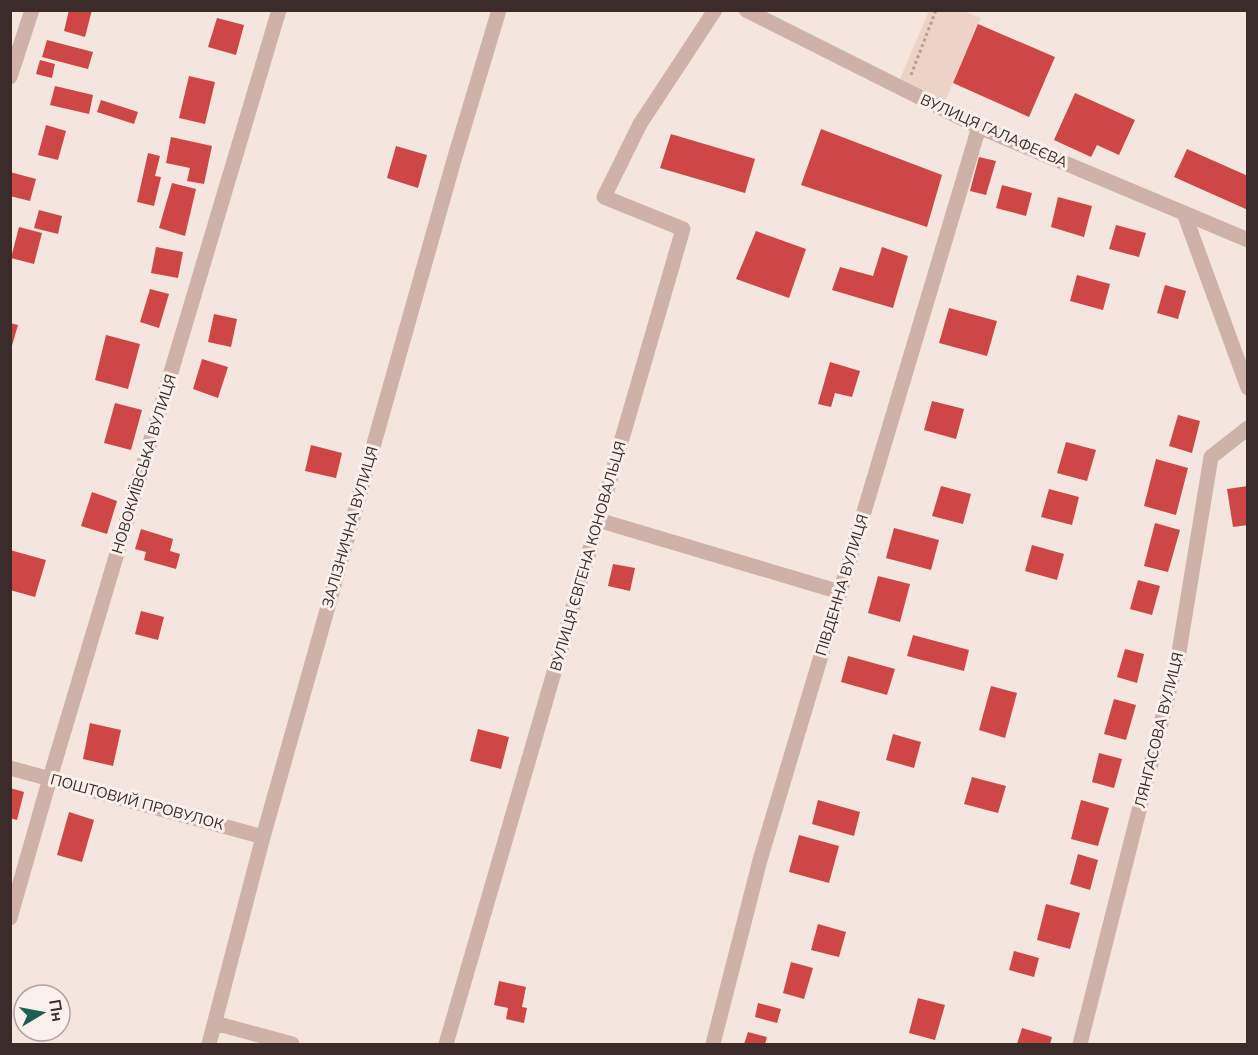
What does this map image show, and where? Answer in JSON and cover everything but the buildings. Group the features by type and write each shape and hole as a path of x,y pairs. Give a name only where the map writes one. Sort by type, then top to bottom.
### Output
{"street":[{"path":"10,77 32,10"},
{"name":"НОВОКИЇВСЬКА ВУЛИЦЯ","path":"10,918 279,10"},
{"name":"ЗАЛІЗНИЧНА ВУЛИЦЯ","path":"208,1044 262,837 454,160 499,10"},
{"name":"ВУЛИЦЯ ЄВГЕНА КОНОВАЛЬЦЯ","path":"446,1044 683,229 604,197 640,124 715,10"},
{"name":"ВУЛИЦЯ ГАЛАФЕЄВА","path":"746,10 979,127 1248,240"},
{"name":"ПІВДЕННА ВУЛИЦЯ","path":"713,1044 760,860 979,127"},
{"path":"1184,213 1248,388"},
{"name":"ЛЯНГАСОВА ВУЛИЦЯ","path":"1080,1044 1179,652 1211,457 1248,428"},
{"path":"598,520 840,591"},
{"name":"ПОШТОВИЙ ПРОВУЛОК","path":"10,768 262,837"},
{"path":"215,1023 292,1044"}],"path":[{"path":"905,90 936,10"}],"shaded area":[{"path":"929,11 963,11 981,18 945,101 899,81"}]}
